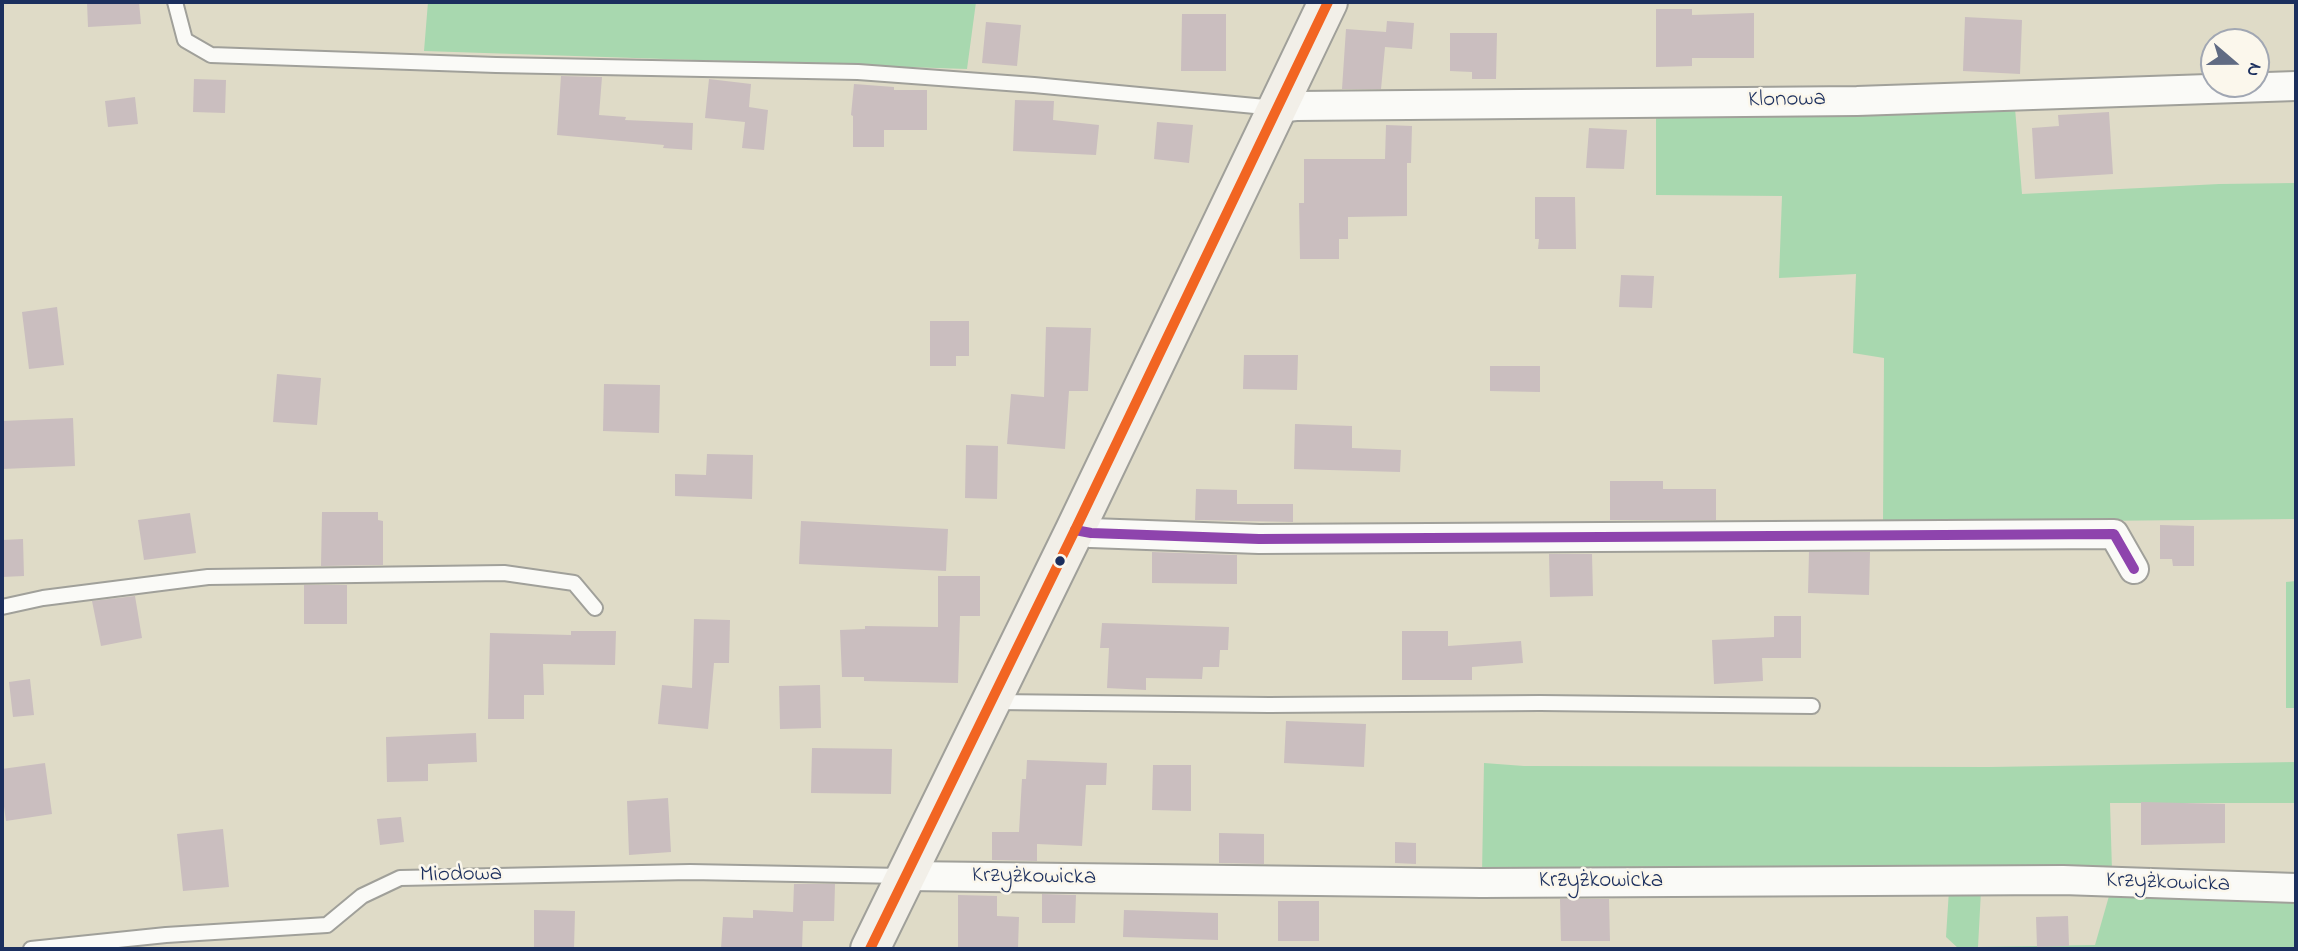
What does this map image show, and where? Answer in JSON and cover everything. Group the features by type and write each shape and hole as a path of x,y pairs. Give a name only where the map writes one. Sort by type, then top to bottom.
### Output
{"street":[{"path":"870,949 1328,2"},
{"name":"Klonowa","path":"1277,108 1857,101 2296,86"},
{"path":"1074,530 1091,533 1259,539 2114,534 2134,569"},
{"name":"Krzyżkowicka","path":"906,876 1468,883 2063,880 2296,888"}],"lane":[{"path":"175,2 186,40 211,55 496,65 858,72 1034,85 1277,108"},
{"path":"2,607 43,598 208,577 504,573 574,583 596,608"},
{"path":"990,702 1812,706"},
{"name":"Miodowa","path":"31,949 166,935 327,925 362,896 400,878 690,872 906,876"}],"green space":[{"path":"428,2 976,2 967,69 424,51"},
{"path":"2014,96 2022,194 2296,183 2296,519 1883,523 1884,358 1853,353 1856,274 1779,278 1782,196 1656,195 1656,103"},
{"path":"2296,581 2296,708 2286,708 2286,582"},
{"path":"2296,762 2296,803 2110,803 2112,871 1982,872 1978,947 2095,945 2111,889 2296,889 2296,949 1959,949 1946,937 1950,874 1482,874 1484,763 1524,766 1989,767"}],"building":[{"path":"87,2 139,2 141,24 88,27"},
{"path":"1656,9 1692,9 1692,15 1754,13 1754,58 1692,58 1692,66 1656,67"},
{"path":"1182,14 1226,14 1226,71 1181,71"},
{"path":"1965,17 2022,20 2020,74 1963,71"},
{"path":"1387,21 1414,23 1412,49 1385,47 1381,89 1342,89 1346,29 1386,32"},
{"path":"986,22 1021,25 1017,66 982,63"},
{"path":"1450,33 1497,33 1496,79 1472,79 1472,72 1450,71"},
{"path":"561,76 602,77 599,115 626,117 625,120 693,123 692,150 557,135"},
{"path":"194,79 226,80 225,113 193,112"},
{"path":"709,79 751,84 749,107 768,110 764,150 742,148 745,122 705,118"},
{"path":"854,84 894,87 894,90 927,90 927,130 884,130 884,147 853,147 851,115"},
{"path":"135,97 138,124 108,127 105,101"},
{"path":"1015,100 1054,101 1053,120 1099,125 1096,155 1013,151"},
{"path":"2109,112 2113,174 2035,179 2032,128 2059,126 2058,115"},
{"path":"1157,122 1193,125 1189,163 1154,159"},
{"path":"1386,125 1412,126 1411,163 1407,163 1407,216 1348,217 1348,239 1339,239 1339,259 1300,259 1299,203 1304,203 1304,159 1385,159"},
{"path":"1589,128 1627,130 1624,169 1586,168"},
{"path":"1535,197 1575,197 1576,249 1538,249 1539,239 1535,239"},
{"path":"1621,275 1654,276 1652,308 1619,307"},
{"path":"57,307 64,365 29,369 22,312"},
{"path":"930,321 969,321 969,356 956,356 956,366 930,366"},
{"path":"1046,327 1091,328 1088,391 1069,391 1065,449 1007,444 1011,394 1044,397"},
{"path":"1244,355 1298,355 1297,390 1243,389"},
{"path":"1490,366 1540,366 1540,392 1490,391"},
{"path":"277,374 321,378 317,425 273,422"},
{"path":"604,384 660,385 659,433 603,431"},
{"path":"73,418 75,466 2,469 2,421"},
{"path":"1295,424 1352,426 1352,448 1401,450 1400,472 1294,469"},
{"path":"966,445 998,446 997,499 965,498"},
{"path":"707,454 753,455 752,499 675,496 675,474 706,475"},
{"path":"1610,481 1663,481 1663,489 1716,489 1716,520 1610,520"},
{"path":"1196,489 1237,490 1237,504 1293,504 1293,522 1195,520"},
{"path":"322,512 378,512 378,520 383,521 383,565 321,566"},
{"path":"190,513 196,553 144,560 138,520"},
{"path":"801,521 948,529 946,571 799,564"},
{"path":"2160,525 2194,526 2194,566 2173,566 2172,559 2160,559"},
{"path":"23,539 24,576 2,577 2,540"},
{"path":"1152,552 1237,555 1237,584 1152,583"},
{"path":"1809,552 1870,552 1869,595 1808,593"},
{"path":"1549,554 1592,554 1593,596 1550,597"},
{"path":"938,576 980,576 980,616 960,616 958,683 864,681 864,677 842,677 840,630 865,629 865,626 938,627"},
{"path":"304,585 347,585 347,624 304,624"},
{"path":"135,596 142,638 101,646 92,601"},
{"path":"1774,616 1801,616 1801,658 1762,658 1763,681 1714,684 1712,640 1774,637"},
{"path":"694,619 730,620 729,663 714,663 708,729 658,724 662,685 692,688"},
{"path":"1102,623 1229,627 1228,650 1220,650 1219,667 1203,667 1202,679 1146,678 1146,690 1107,688 1109,648 1100,648"},
{"path":"571,631 616,631 615,665 543,664 544,695 524,695 524,719 488,719 490,633 571,635"},
{"path":"1402,631 1448,631 1448,646 1521,641 1523,663 1472,667 1472,680 1402,680"},
{"path":"30,679 34,715 13,717 9,682"},
{"path":"820,685 821,728 780,729 779,686"},
{"path":"1286,721 1366,724 1364,767 1284,763"},
{"path":"476,733 477,762 428,764 428,781 387,782 386,737"},
{"path":"812,748 892,749 891,794 811,793"},
{"path":"1027,760 1107,763 1106,785 1086,785 1082,846 1037,844 1037,861 992,860 992,832 1019,832 1022,779 1026,779"},
{"path":"45,763 52,814 6,821 2,769"},
{"path":"1153,765 1191,765 1191,811 1152,810"},
{"path":"668,798 671,852 629,855 627,801"},
{"path":"2141,802 2225,804 2225,843 2141,845"},
{"path":"401,817 404,842 380,845 377,819"},
{"path":"223,829 229,887 183,891 177,834"},
{"path":"1219,833 1264,834 1264,864 1219,863"},
{"path":"1395,842 1416,843 1416,864 1395,863"},
{"path":"794,884 835,884 834,921 803,921 802,949 721,949 723,917 753,918 753,910 793,912"},
{"path":"1042,894 1076,895 1075,923 1042,923"},
{"path":"958,895 997,896 997,916 1019,917 1018,948 958,947"},
{"path":"1560,899 1609,899 1610,941 1561,941"},
{"path":"1278,901 1319,901 1319,941 1278,941"},
{"path":"534,910 575,911 574,949 534,949"},
{"path":"1124,910 1218,913 1218,940 1123,937"},
{"path":"2068,916 2069,946 2037,947 2036,917"}],"transit line":[{"path":"870,949 1075,530 1328,2"},
{"path":"1075,530 1091,533 1259,539 2114,534 2134,569"}]}
